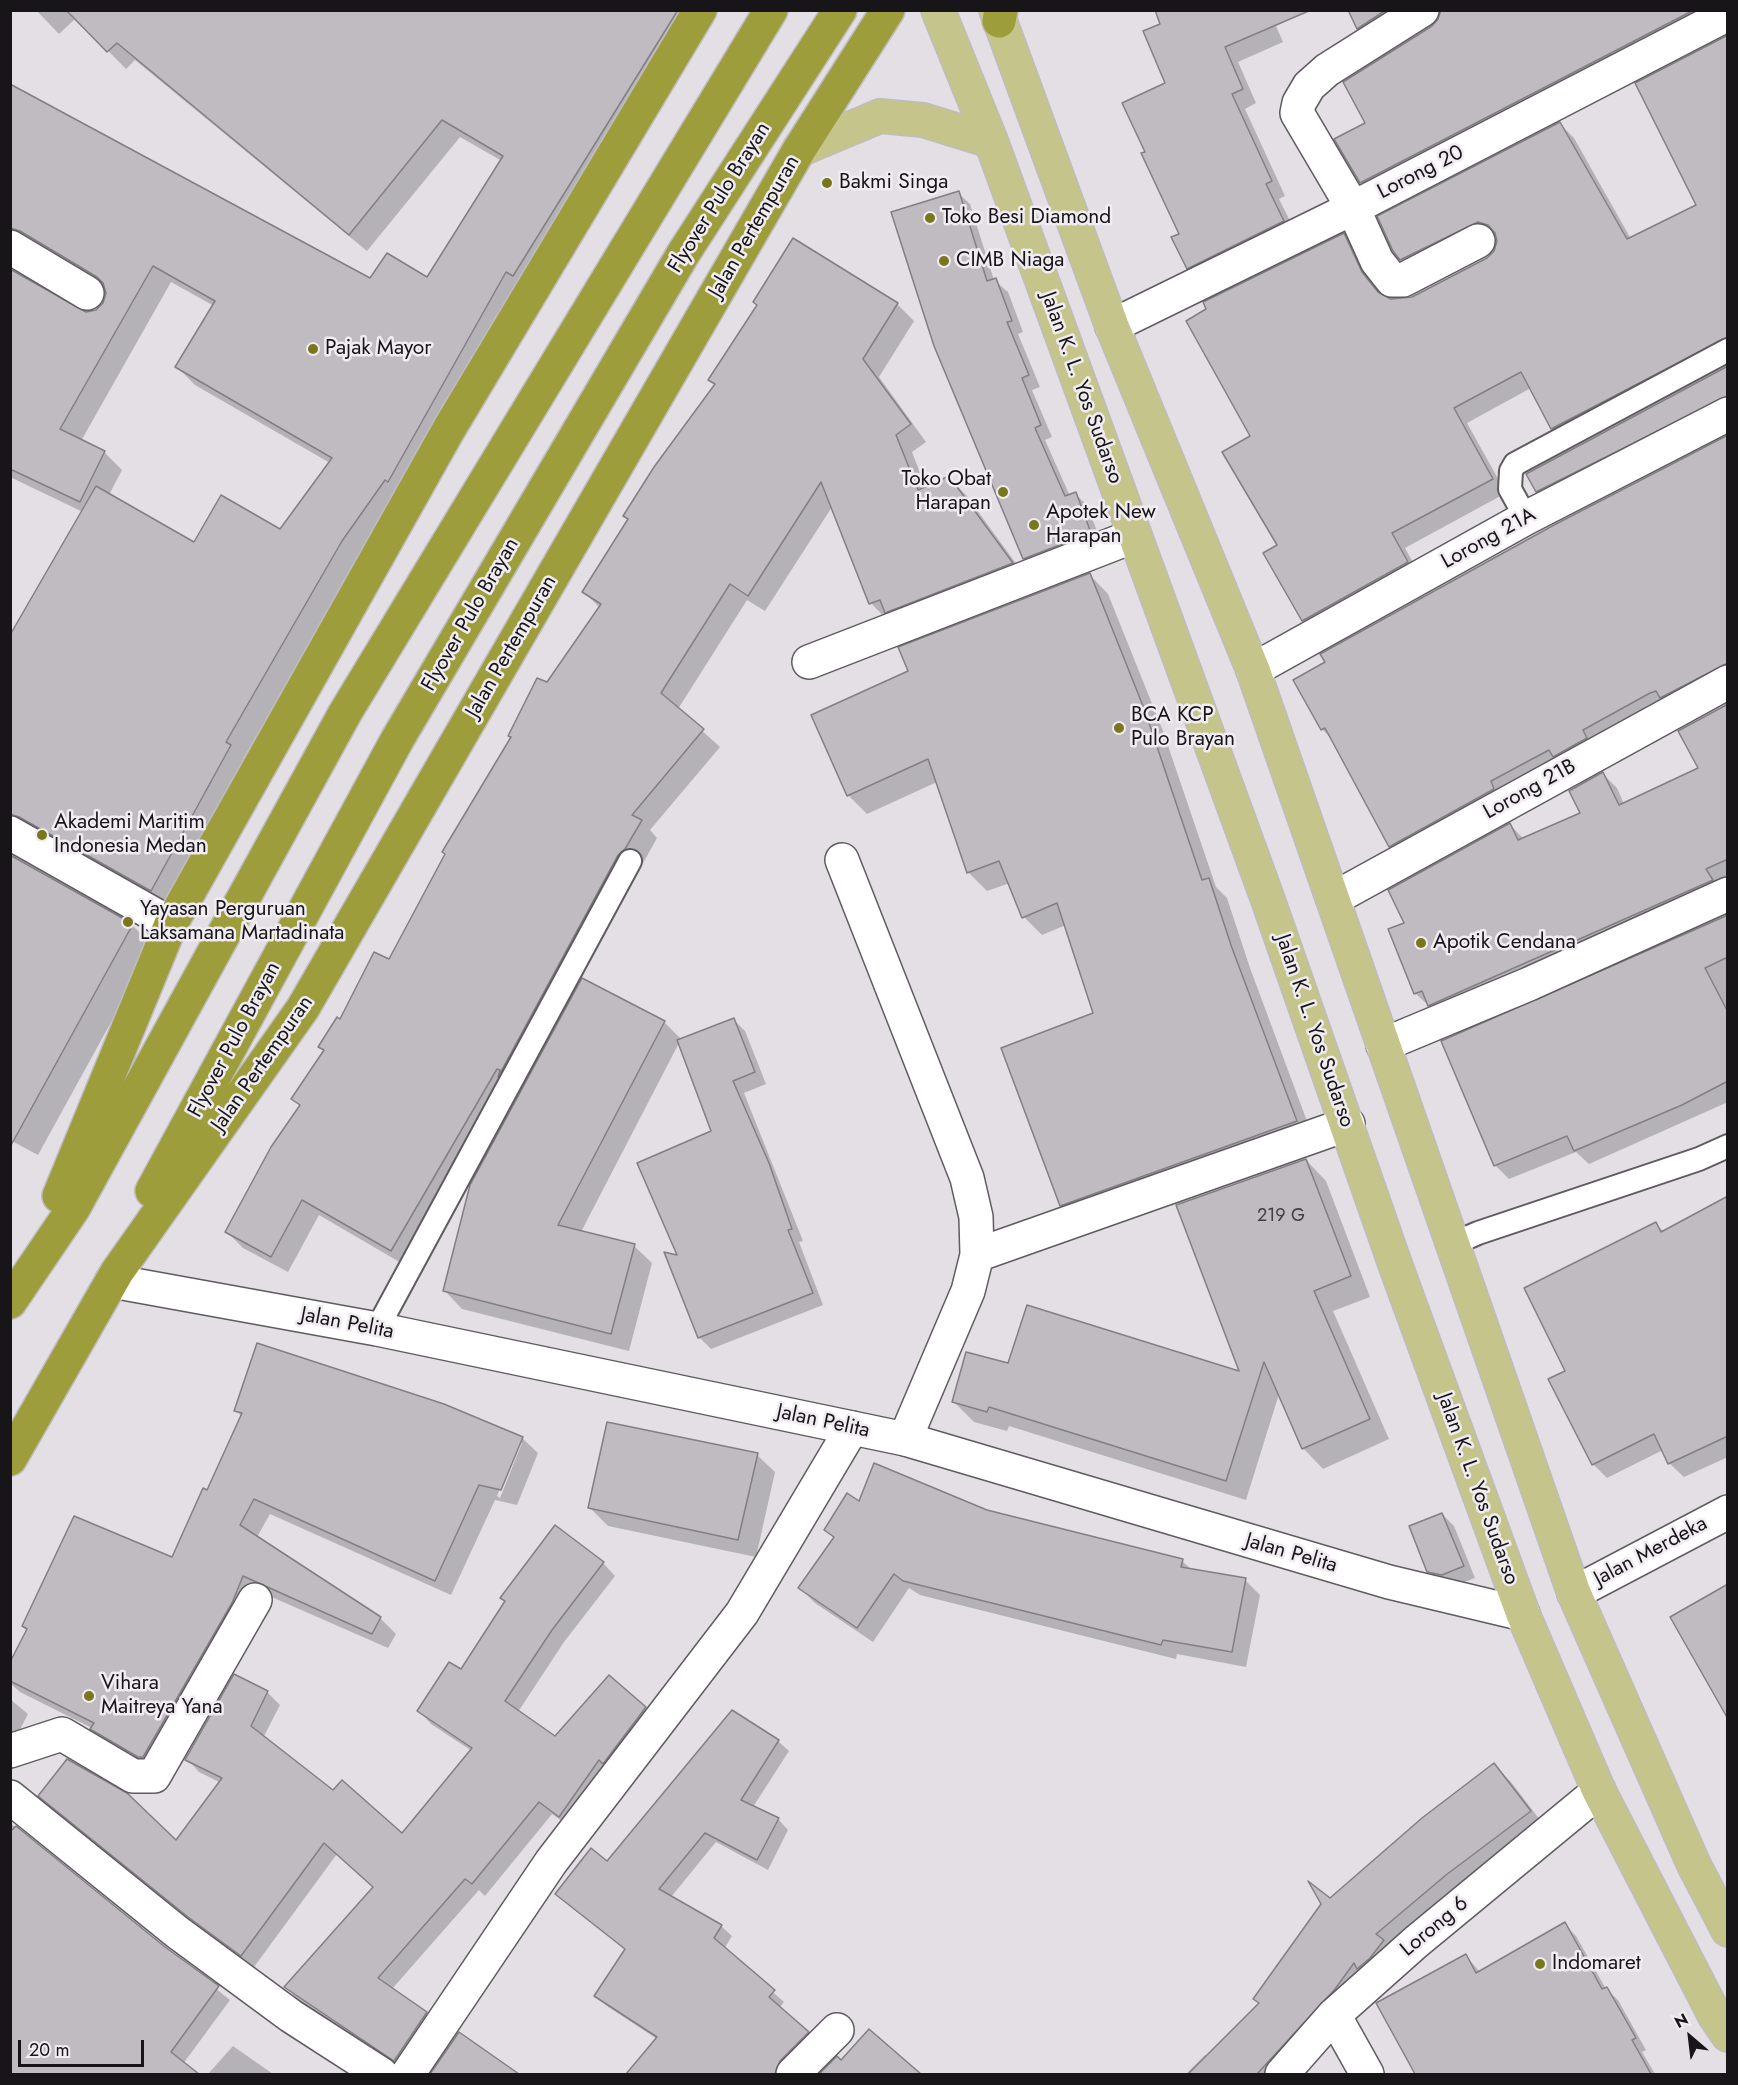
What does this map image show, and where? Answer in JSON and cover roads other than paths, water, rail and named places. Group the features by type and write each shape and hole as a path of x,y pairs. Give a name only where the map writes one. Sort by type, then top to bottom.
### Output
{"highway":[{"path":"17,1286 171,924 449,429 700,10"},
{"path":"17,1286 73,1209 345,713 771,10"},
{"name":"Flyover Pulo Brayan","path":"129,1235 404,730 683,254 840,10"},
{"name":"Jalan Pertempuran","path":"10,1459 114,1277 303,1008 799,150 888,10"},
{"name":"Jalan Pertempuran","path":"114,1277 129,1235"}],"main road":[{"name":"Jalan K. L. Yos Sudarso","path":"938,10 991,141 1523,1614 1599,1791 1723,2021"},
{"path":"999,14 1112,326 1253,670 1574,1593 1695,1865 1728,1930"},
{"path":"799,150 880,116 923,120 991,141"}],"street":[{"path":"1422,10 1327,70 1309,86 1299,103 1297,113 1353,208 1377,261 1392,280 1403,280 1478,241"},
{"name":"Lorong 20","path":"1112,326 1353,208 1728,14"},
{"path":"10,247 87,293"},
{"name":"Lorong 21A","path":"1253,670 1526,518 1728,414"},
{"path":"809,662 1134,536"},
{"name":"Lorong 21B","path":"1333,898 1728,682"},
{"path":"10,833 171,924"},
{"path":"842,860 968,1178 976,1217 976,1255 968,1292 905,1439"},
{"path":"1383,1045 1529,984 1728,894"},
{"path":"976,1255 1348,1125"},
{"name":"Jalan Pelita","path":"114,1277 377,1329 905,1439 1389,1582 1523,1614"},
{"path":"408,2074 551,1862 742,1613 852,1428"},
{"name":"Jalan Merdeka","path":"1574,1593 1728,1512"},
{"path":"10,1751 62,1734 133,1776 154,1776 255,1600"},
{"name":"Lorong 6","path":"1282,2074 1334,2015 1416,1942 1599,1791"},
{"path":"10,1797 177,1932 291,2016 381,2074"},
{"path":"1334,2015 1367,2074"},
{"path":"793,2074 837,2031"}],"lane":[{"path":"1526,518 1510,489 1511,471 1515,464 1728,350"},
{"path":"377,1329 630,861"},
{"path":"1454,1244 1478,1233 1699,1159 1728,1146"}],"place":[{"name":"Bakmi Singa","path":"827,183"},
{"name":"Toko Besi Diamond","path":"930,218"},
{"name":"CIMB Niaga","path":"944,261"},
{"name":"Pajak Mayor","path":"313,349"},
{"name":"Toko Obat Harapan","path":"1003,492"},
{"name":"Apotek New Harapan","path":"1034,525"},
{"name":"BCA KCP Pulo Brayan","path":"1119,728"},
{"name":"Akademi Maritim Indonesia Medan","path":"42,835"},
{"name":"Yayasan Perguruan Laksamana Martadinata","path":"128,922"},
{"name":"Apotik Cendana","path":"1421,943"},
{"name":"Vihara Maitreya Yana","path":"89,1696"},
{"name":"Indomaret","path":"1540,1964"}]}
